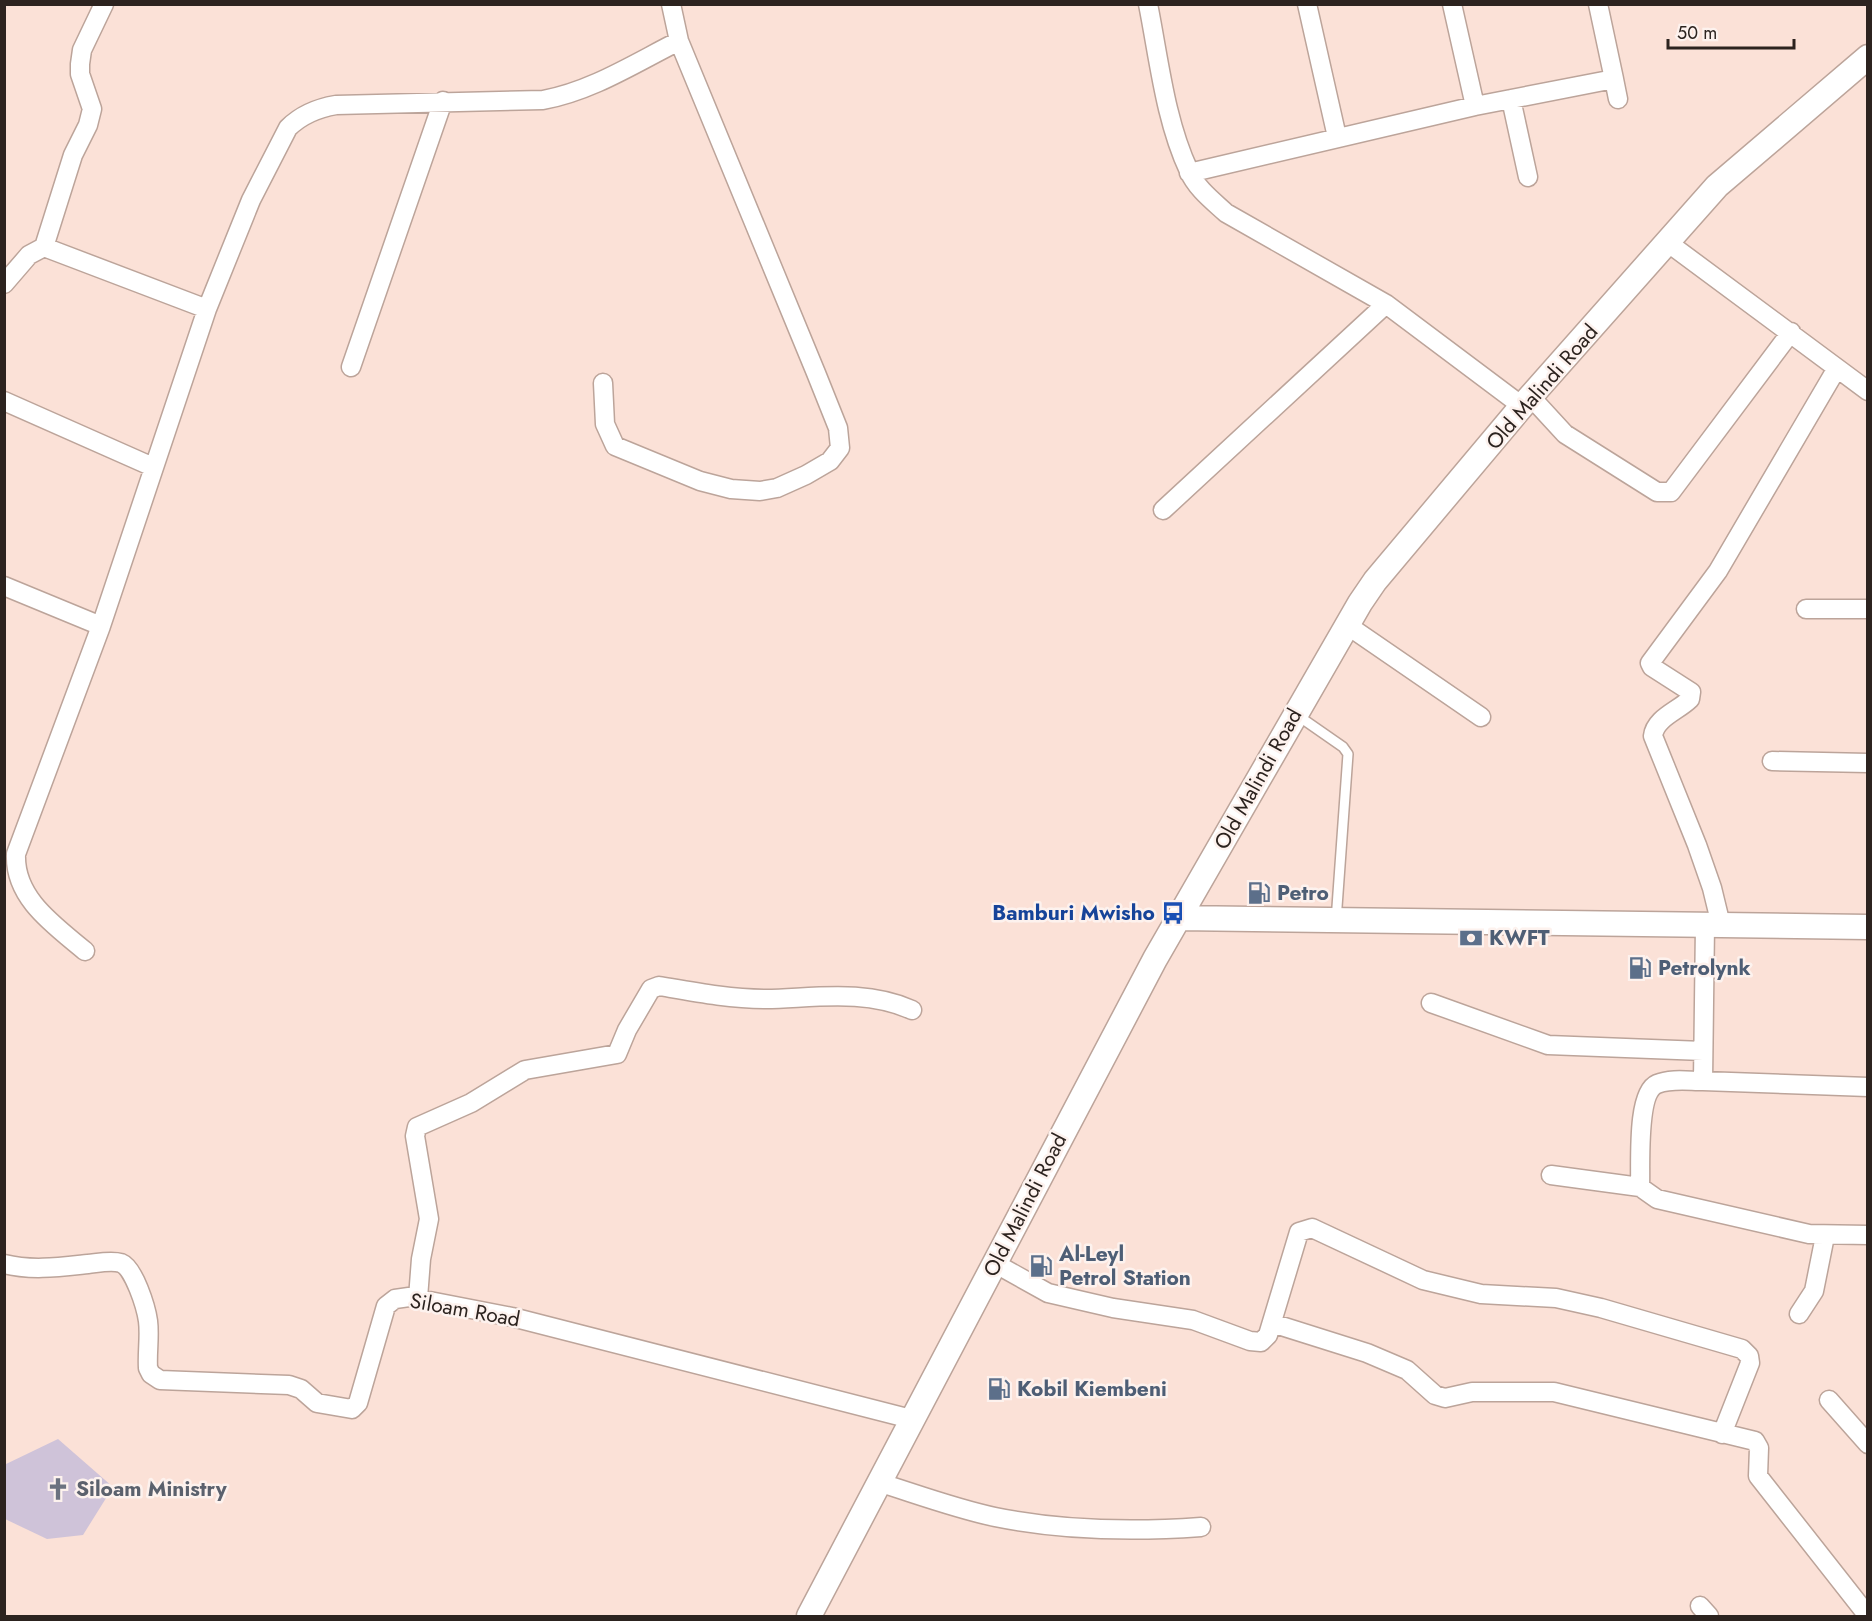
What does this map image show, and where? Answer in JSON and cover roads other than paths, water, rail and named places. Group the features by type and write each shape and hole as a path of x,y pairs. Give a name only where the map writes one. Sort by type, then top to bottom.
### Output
{"main road":[{"name":"Old Malindi Road","path":"809,1617 881,1483 911,1419 996,1264 1057,1143 1179,918 1295,713 1375,581 1526,401 1717,186 1868,57"},
{"path":"1179,918 1868,927"}],"street":[{"path":"4,284 29,255 44,247 73,155 88,125 92,109 80,74 80,64 82,50 104,4"},
{"path":"603,383 605,424 615,446 700,481 747,491 777,488 830,461 840,448 837,428 816,373 679,41 671,4"},
{"path":"1148,4 1172,117 1189,172 1204,193 1226,213 1386,304 1526,401 1565,434 1658,492 1671,492 1791,332"},
{"path":"1307,4 1337,137"},
{"path":"1452,4 1475,106"},
{"path":"1598,4 1618,99"},
{"path":"85,951 46,918 24,891 17,873 16,860 101,626 207,309 251,200 277,145 297,120 320,108 336,105 543,100 560,97 613,76 679,41"},
{"path":"1189,172 1475,106 1614,80"},
{"path":"1511,99 1528,177"},
{"path":"351,367 443,101"},
{"path":"1667,242 1868,391"},
{"path":"44,247 207,309"},
{"path":"1163,510 1386,304"},
{"path":"1703,1081 1703,1051 1713,925 1701,856 1653,736 1657,723 1683,706 1690,699 1690,692 1652,667 1650,663 1718,571 1837,368"},
{"path":"4,400 153,467"},
{"path":"4,586 101,626"},
{"path":"1806,609 1868,609"},
{"path":"1347,625 1481,717"},
{"path":"1773,761 1868,763"},
{"path":"418,1298 420,1259 429,1219 415,1136 417,1127 471,1103 525,1070 617,1054 627,1030 651,989 659,986 765,999 856,996 898,1003 912,1010"},
{"path":"1431,1003 1548,1045 1703,1051"},
{"path":"1640,1186 1642,1110 1645,1096 1654,1085 1667,1081 1703,1081 1868,1087"},
{"path":"1551,1175 1640,1186 1657,1198 1784,1229 1825,1236 1868,1235"},
{"path":"996,1264 1048,1293 1113,1308 1193,1320 1250,1341 1265,1340 1299,1232 1312,1228 1423,1280 1481,1294 1556,1298 1601,1308 1742,1349 1749,1356 1750,1363 1722,1434"},
{"path":"1799,1314 1809,1302 1817,1281 1825,1236"},
{"name":"Siloam Road","path":"4,1264 28,1269 120,1263 131,1272 145,1306 148,1323 148,1368 157,1379 289,1385 301,1389 317,1403 352,1409 358,1403 386,1306 395,1299 418,1298 512,1317 911,1419"},
{"path":"1272,1323 1367,1353 1407,1370 1436,1395 1445,1398 1472,1392 1554,1392 1758,1443 1758,1476 1868,1616"},
{"path":"1829,1400 1868,1444"},
{"path":"881,1483 973,1512 1032,1523 1110,1531 1202,1527"}],"lane":[{"path":"1295,713 1343,747 1348,754 1336,921"}],"place":[{"name":"Petro","path":"1259,893"},
{"name":"Bamburi Mwisho","path":"1173,913"},
{"name":"KWFT","path":"1471,938"},
{"name":"Petrolynk","path":"1640,968"},
{"name":"Al-Leyl Petrol Station","path":"1041,1266"},
{"name":"Kobil Kiembeni","path":"999,1389"},
{"name":"Siloam Ministry","path":"58,1489"}]}
